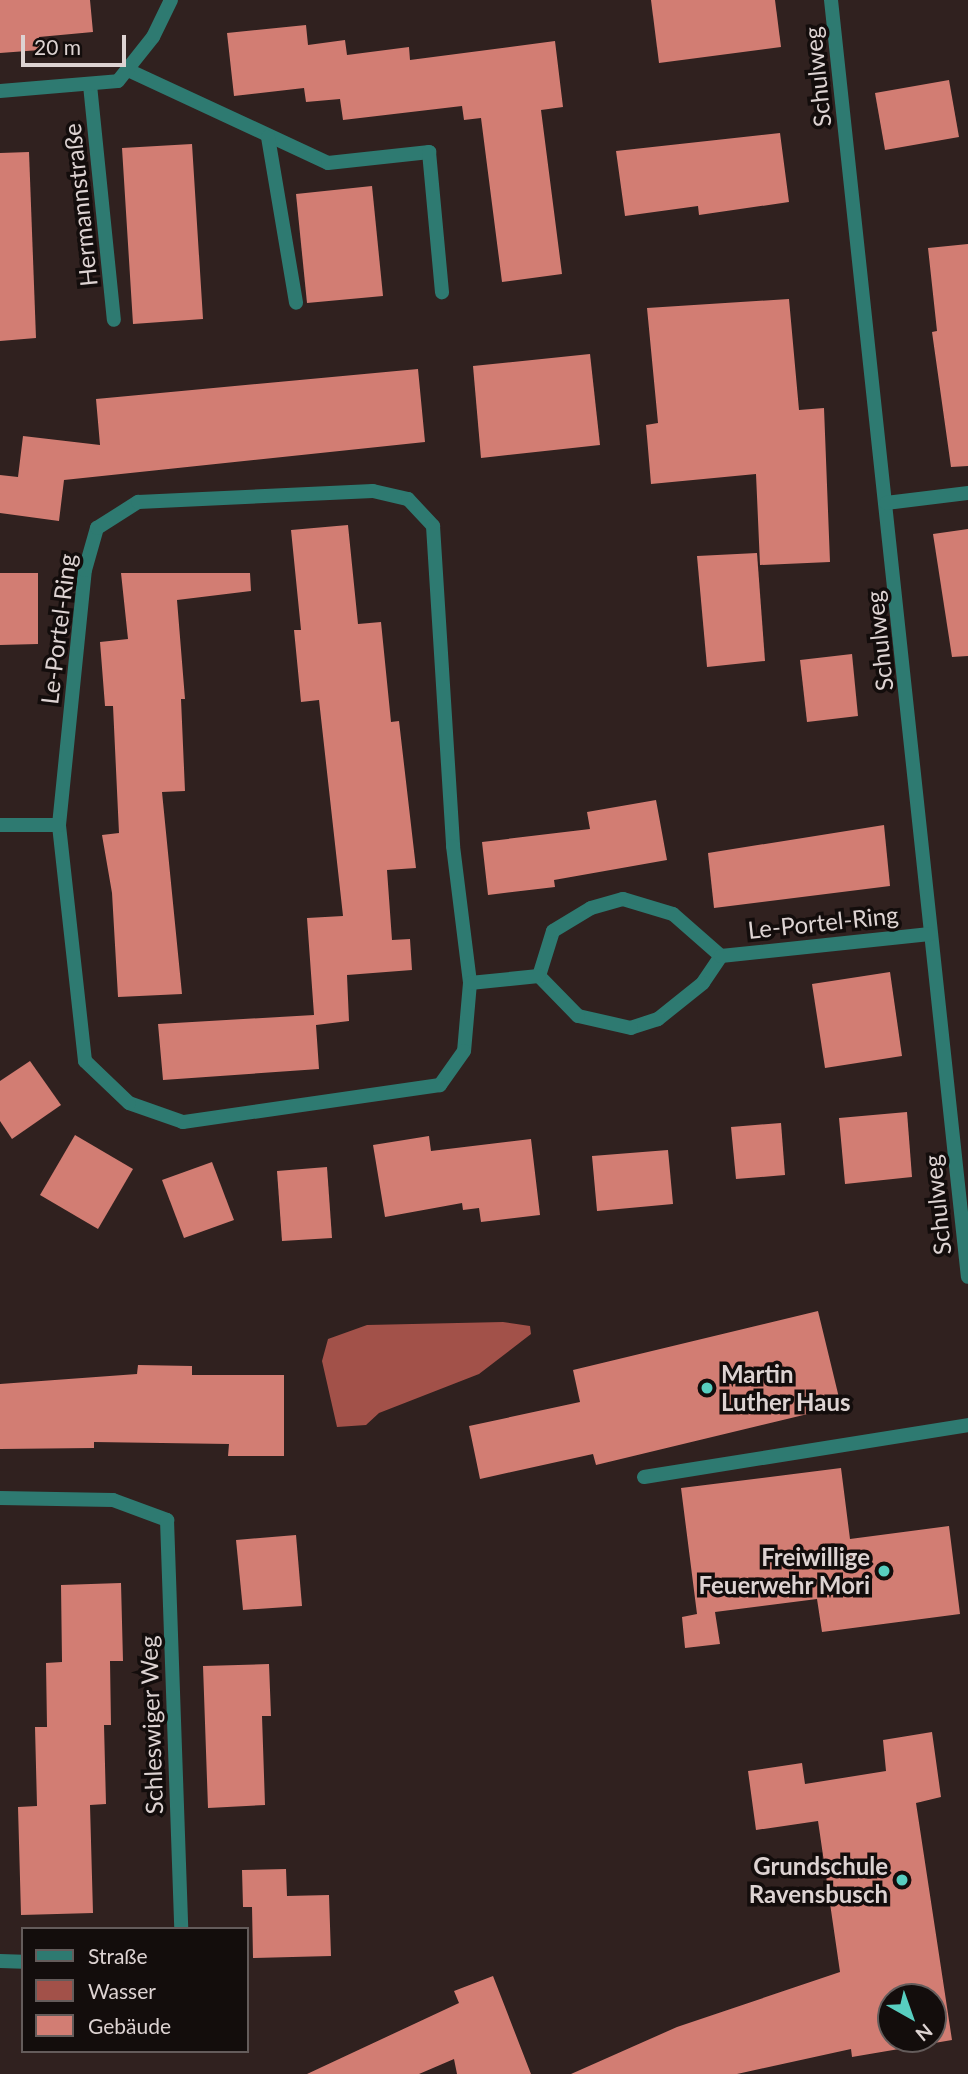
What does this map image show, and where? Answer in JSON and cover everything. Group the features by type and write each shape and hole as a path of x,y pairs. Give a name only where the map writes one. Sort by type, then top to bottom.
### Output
{"street":[{"path":"171,0 130,71 328,163 429,152 442,292"},
{"name":"Schulweg","path":"831,0 968,1277"},
{"name":"Hermannstraße","path":"0,91 118,81 130,71"},
{"name":"Hermannstraße","path":"90,85 114,320"},
{"path":"268,137 296,303"},
{"name":"Le-Portel-Ring","path":"373,491 408,499 433,526 453,846 470,982 464,1051 440,1085 183,1122 129,1103 85,1061 59,825 85,570 97,528 138,502 373,491"},
{"path":"886,503 968,493"},
{"path":"0,825 59,825"},
{"name":"Le-Portel-Ring","path":"721,956 703,983 658,1019 631,1028 578,1016 539,976 553,931 591,908 623,900 673,914 721,956 930,934"},
{"path":"470,982 539,976"},
{"path":"644,1477 968,1426"},
{"name":"Schleswiger Weg","path":"0,1499 113,1500 167,1520 181,1927"},
{"path":"0,1961 21,1962"}],"water":[{"path":"503,1322 530,1326 531,1334 479,1374 379,1413 366,1425 337,1427 322,1361 328,1339 367,1325"}],"building":[{"path":"0,0 90,0 93,32 39,37 40,50 0,53"},
{"path":"651,0 775,0 781,47 659,63"},
{"path":"306,25 308,45 345,40 347,55 409,47 410,60 555,41 563,107 541,110 562,274 502,282 481,118 464,120 462,106 343,120 340,99 306,102 304,88 234,96 227,33"},
{"path":"949,80 959,137 885,150 875,93"},
{"path":"780,133 789,202 699,215 698,206 625,216 616,151"},
{"path":"192,144 203,319 133,324 122,148"},
{"path":"29,152 36,338 0,341 0,153"},
{"path":"372,186 383,296 307,303 296,194"},
{"path":"968,244 968,466 951,467 932,332 937,331 928,248"},
{"path":"789,299 799,410 824,408 830,562 760,565 756,474 651,484 646,425 658,423 647,308"},
{"path":"590,354 600,445 481,458 473,366"},
{"path":"418,369 425,442 64,480 59,521 0,513 0,475 18,477 23,436 100,445 96,399"},
{"path":"348,525 358,624 381,622 391,722 399,721 416,868 387,870 392,940 410,939 412,970 347,975 349,1021 316,1025 319,1069 163,1080 158,1024 314,1015 307,918 343,916 319,700 301,702 294,630 301,630 291,530"},
{"path":"968,529 968,656 952,657 933,534"},
{"path":"757,553 765,661 707,667 697,556"},
{"path":"0,573 38,573 38,644 0,645"},
{"path":"121,573 250,573 251,591 177,600 185,699 181,699 185,791 162,792 182,994 118,997 112,893 102,835 119,833 113,706 105,706 100,642 128,639"},
{"path":"852,654 858,716 807,722 800,660"},
{"path":"656,800 667,860 554,880 555,887 488,895 482,842 590,829 587,812"},
{"path":"884,825 890,886 714,908 708,853"},
{"path":"890,972 902,1056 825,1068 812,984"},
{"path":"30,1061 61,1105 12,1139 0,1121 0,1081"},
{"path":"907,1112 912,1177 845,1184 839,1118"},
{"path":"781,1123 785,1175 736,1179 731,1127"},
{"path":"75,1135 133,1169 98,1229 40,1195"},
{"path":"429,1136 431,1151 531,1139 540,1215 481,1222 479,1208 463,1210 462,1203 385,1217 373,1145"},
{"path":"668,1150 673,1204 597,1211 592,1156"},
{"path":"212,1162 234,1220 184,1238 162,1180"},
{"path":"327,1167 332,1238 282,1241 277,1171"},
{"name":"Martin Luther Haus","path":"818,1311 841,1406 596,1465 593,1454 480,1479 469,1426 580,1402 573,1370"},
{"path":"138,1365 192,1366 192,1375 284,1375 284,1456 228,1456 229,1444 94,1442 94,1448 0,1449 0,1384 137,1374"},
{"path":"841,1468 850,1539 949,1526 960,1614 822,1632 817,1599 715,1612 720,1644 685,1648 682,1617 697,1614 681,1488"},
{"path":"296,1535 302,1606 243,1610 236,1540"},
{"path":"121,1583 123,1661 110,1661 111,1725 104,1725 106,1804 90,1805 93,1913 21,1915 18,1807 37,1806 35,1727 47,1727 46,1663 62,1662 61,1585"},
{"path":"269,1664 271,1716 262,1716 265,1805 208,1808 203,1666"},
{"path":"932,1732 941,1797 916,1803 943,1983 877,1983 877,2053 852,2057 851,2049 737,2074 571,2074 677,2027 840,1972 818,1821 756,1830 748,1771 802,1763 805,1784 886,1771 883,1740"},
{"path":"286,1869 287,1896 329,1895 331,1956 253,1958 252,1907 243,1907 242,1870"},
{"path":"493,1976 531,2074 457,2074 454,2059 419,2074 307,2074 459,2003 454,1991"},
{"path":"947,2007 952,2040 947,2041"}],"place":[{"name":"Martin Luther Haus","path":"707,1388"},
{"name":"Freiwillige Feuerwehr Mori","path":"884,1571"},
{"name":"Grundschule Ravensbusch","path":"902,1880"}]}
